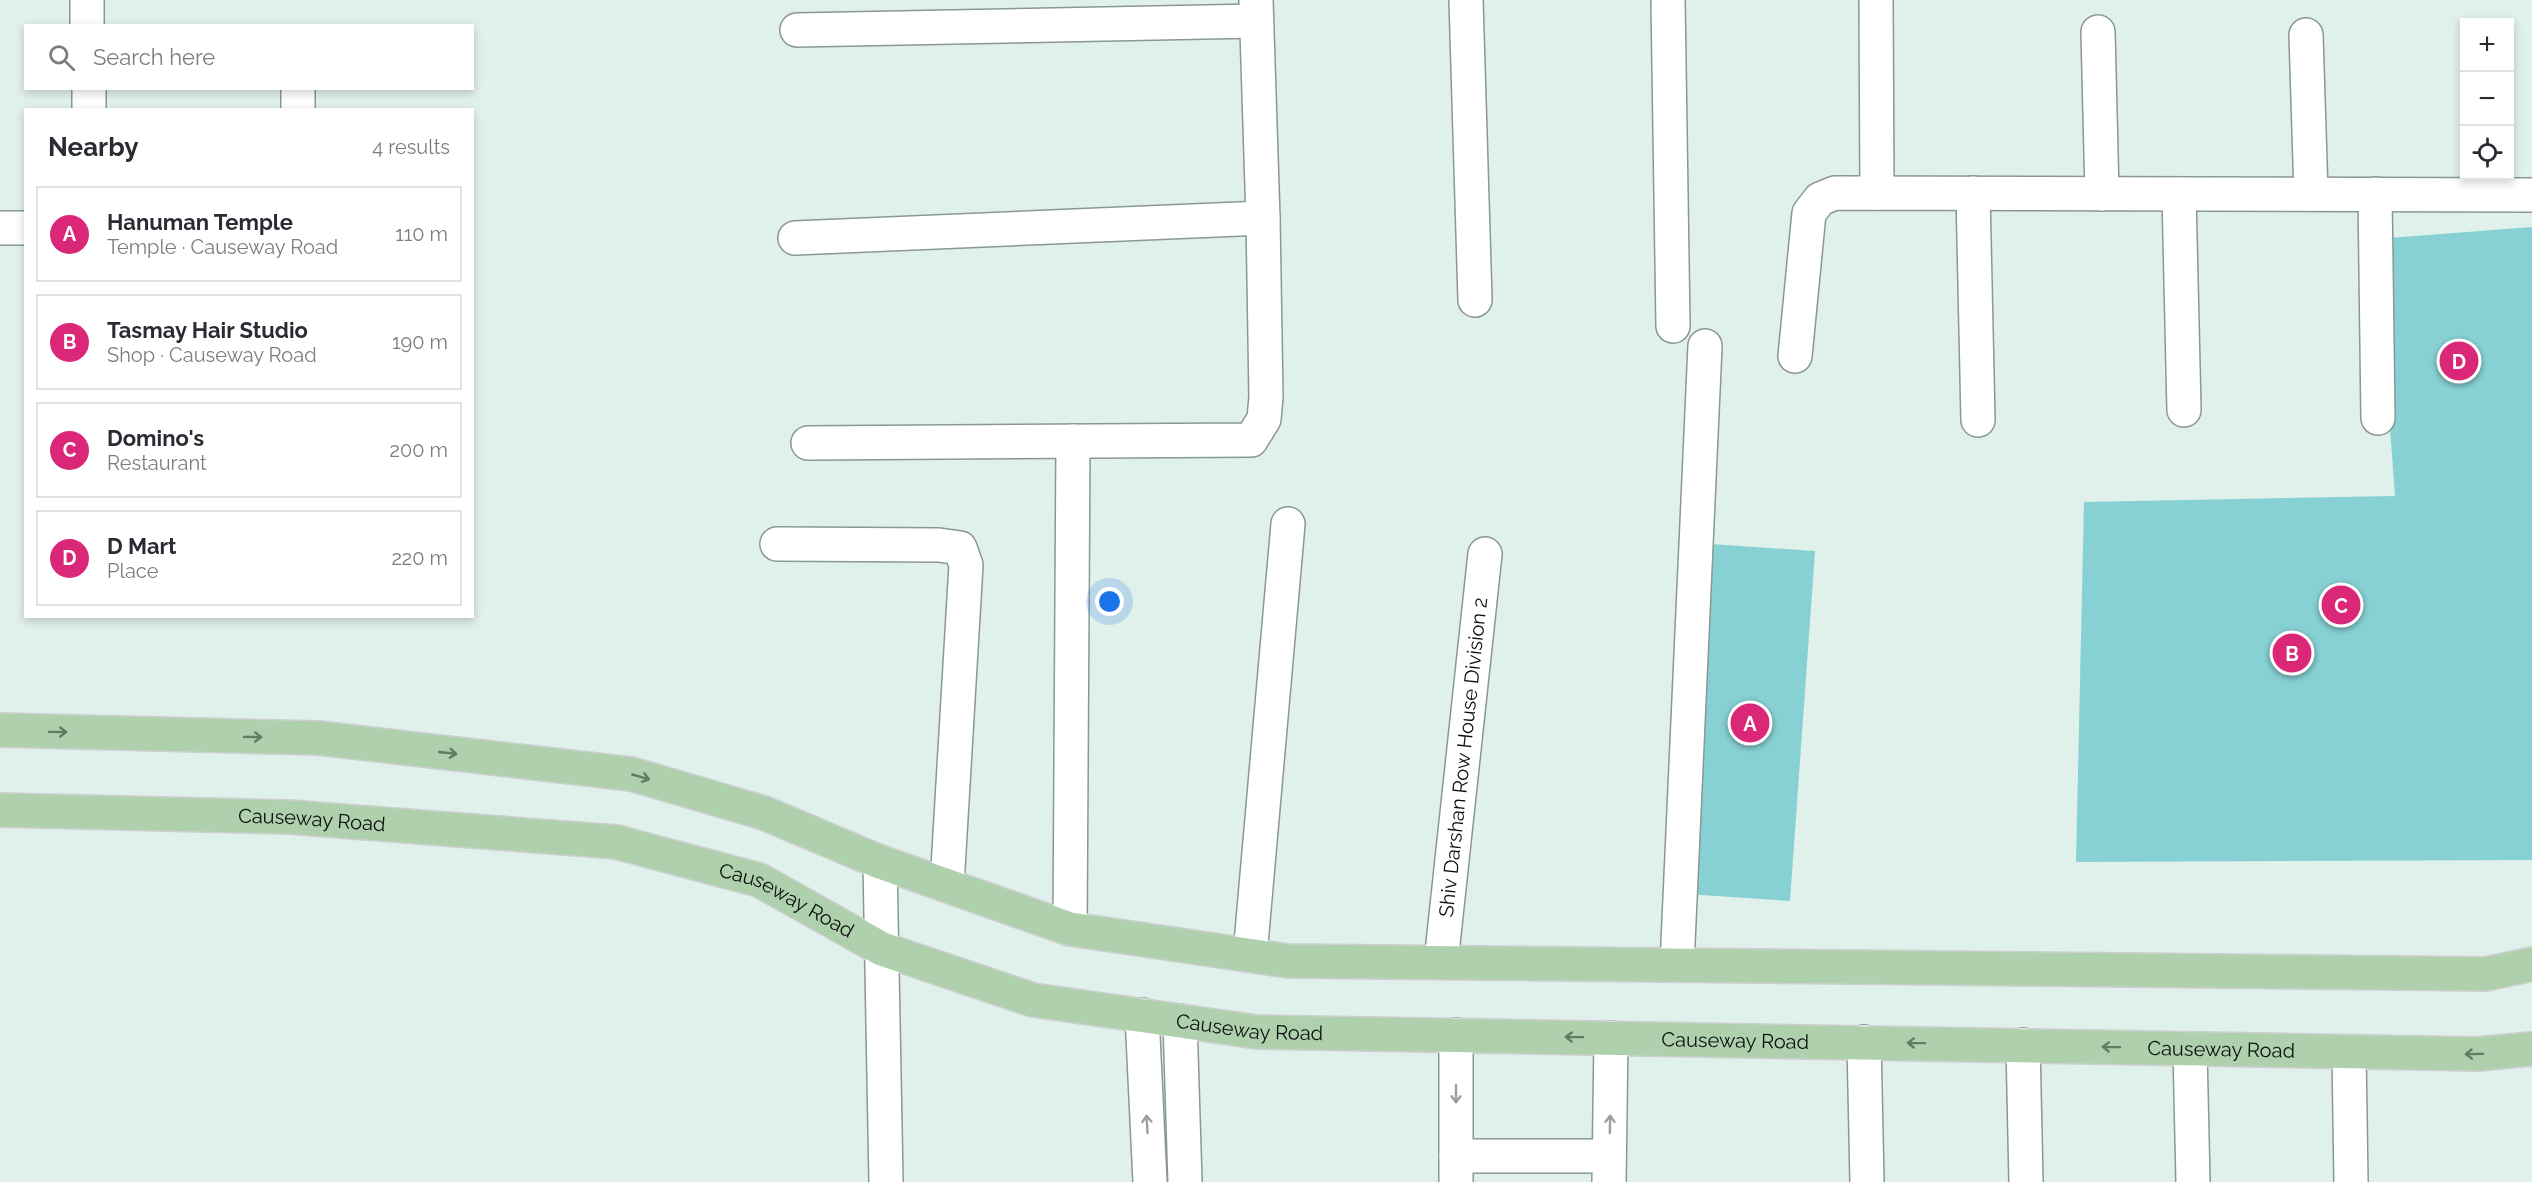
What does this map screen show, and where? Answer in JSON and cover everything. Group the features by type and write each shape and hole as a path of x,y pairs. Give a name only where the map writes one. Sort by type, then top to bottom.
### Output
{"main road":[{"path":"0,730 318,738 631,774 764,813 880,862 1070,928 1288,961 2486,974 2532,964"},
{"name":"Causeway Road","path":"0,810 289,817 616,842 759,880 882,949 1033,1000 1257,1032 2477,1054 2532,1048"}],"street":[{"path":"87,0 87,24"},
{"path":"1466,0 1476,300"},
{"path":"1668,0 1673,326"},
{"path":"1876,0 1877,193"},
{"path":"797,30 1256,11 1263,218 1266,397 1264,418 1251,440 808,443"},
{"path":"2098,32 2102,194"},
{"path":"2306,35 2311,194"},
{"path":"89,90 89,108"},
{"path":"298,90 298,108"},
{"path":"1795,356 1809,213 1820,199 1835,193 2532,195"},
{"path":"1973,193 1978,420"},
{"path":"2179,194 2184,410"},
{"path":"2375,194 2378,418"},
{"path":"795,238 1263,218"},
{"path":"0,228 24,228"},
{"path":"1677,965 1705,346"},
{"path":"1070,928 1072,441"},
{"path":"1250,955 1288,524"},
{"path":"777,544 939,545 960,548 966,565 947,885"},
{"name":"Shiv Darshan Row House Division 2","path":"1441,962 1485,554"},
{"path":"880,862 886,1182"},
{"path":"1142,1015 1150,1182"},
{"path":"1180,1021 1185,1182"},
{"path":"1456,1035 1456,1169 1609,1169 1611,1038"},
{"path":"1864,1042 1868,1182"},
{"path":"2023,1045 2026,1182"},
{"path":"2190,1049 2193,1182"},
{"path":"2349,1052 2351,1182"}],"building":[{"path":"2532,227 2532,860 2076,862 2084,502 2395,496 2376,239"},
{"path":"1711,544 1815,551 1790,901 1686,894"}],"place":[{"name":"D Mart","path":"2459,361"},
{"name":"Domino's","path":"2341,605"},
{"name":"Tasmay Hair Studio","path":"2292,653"},
{"name":"Hanuman Temple","path":"1750,723"}]}
